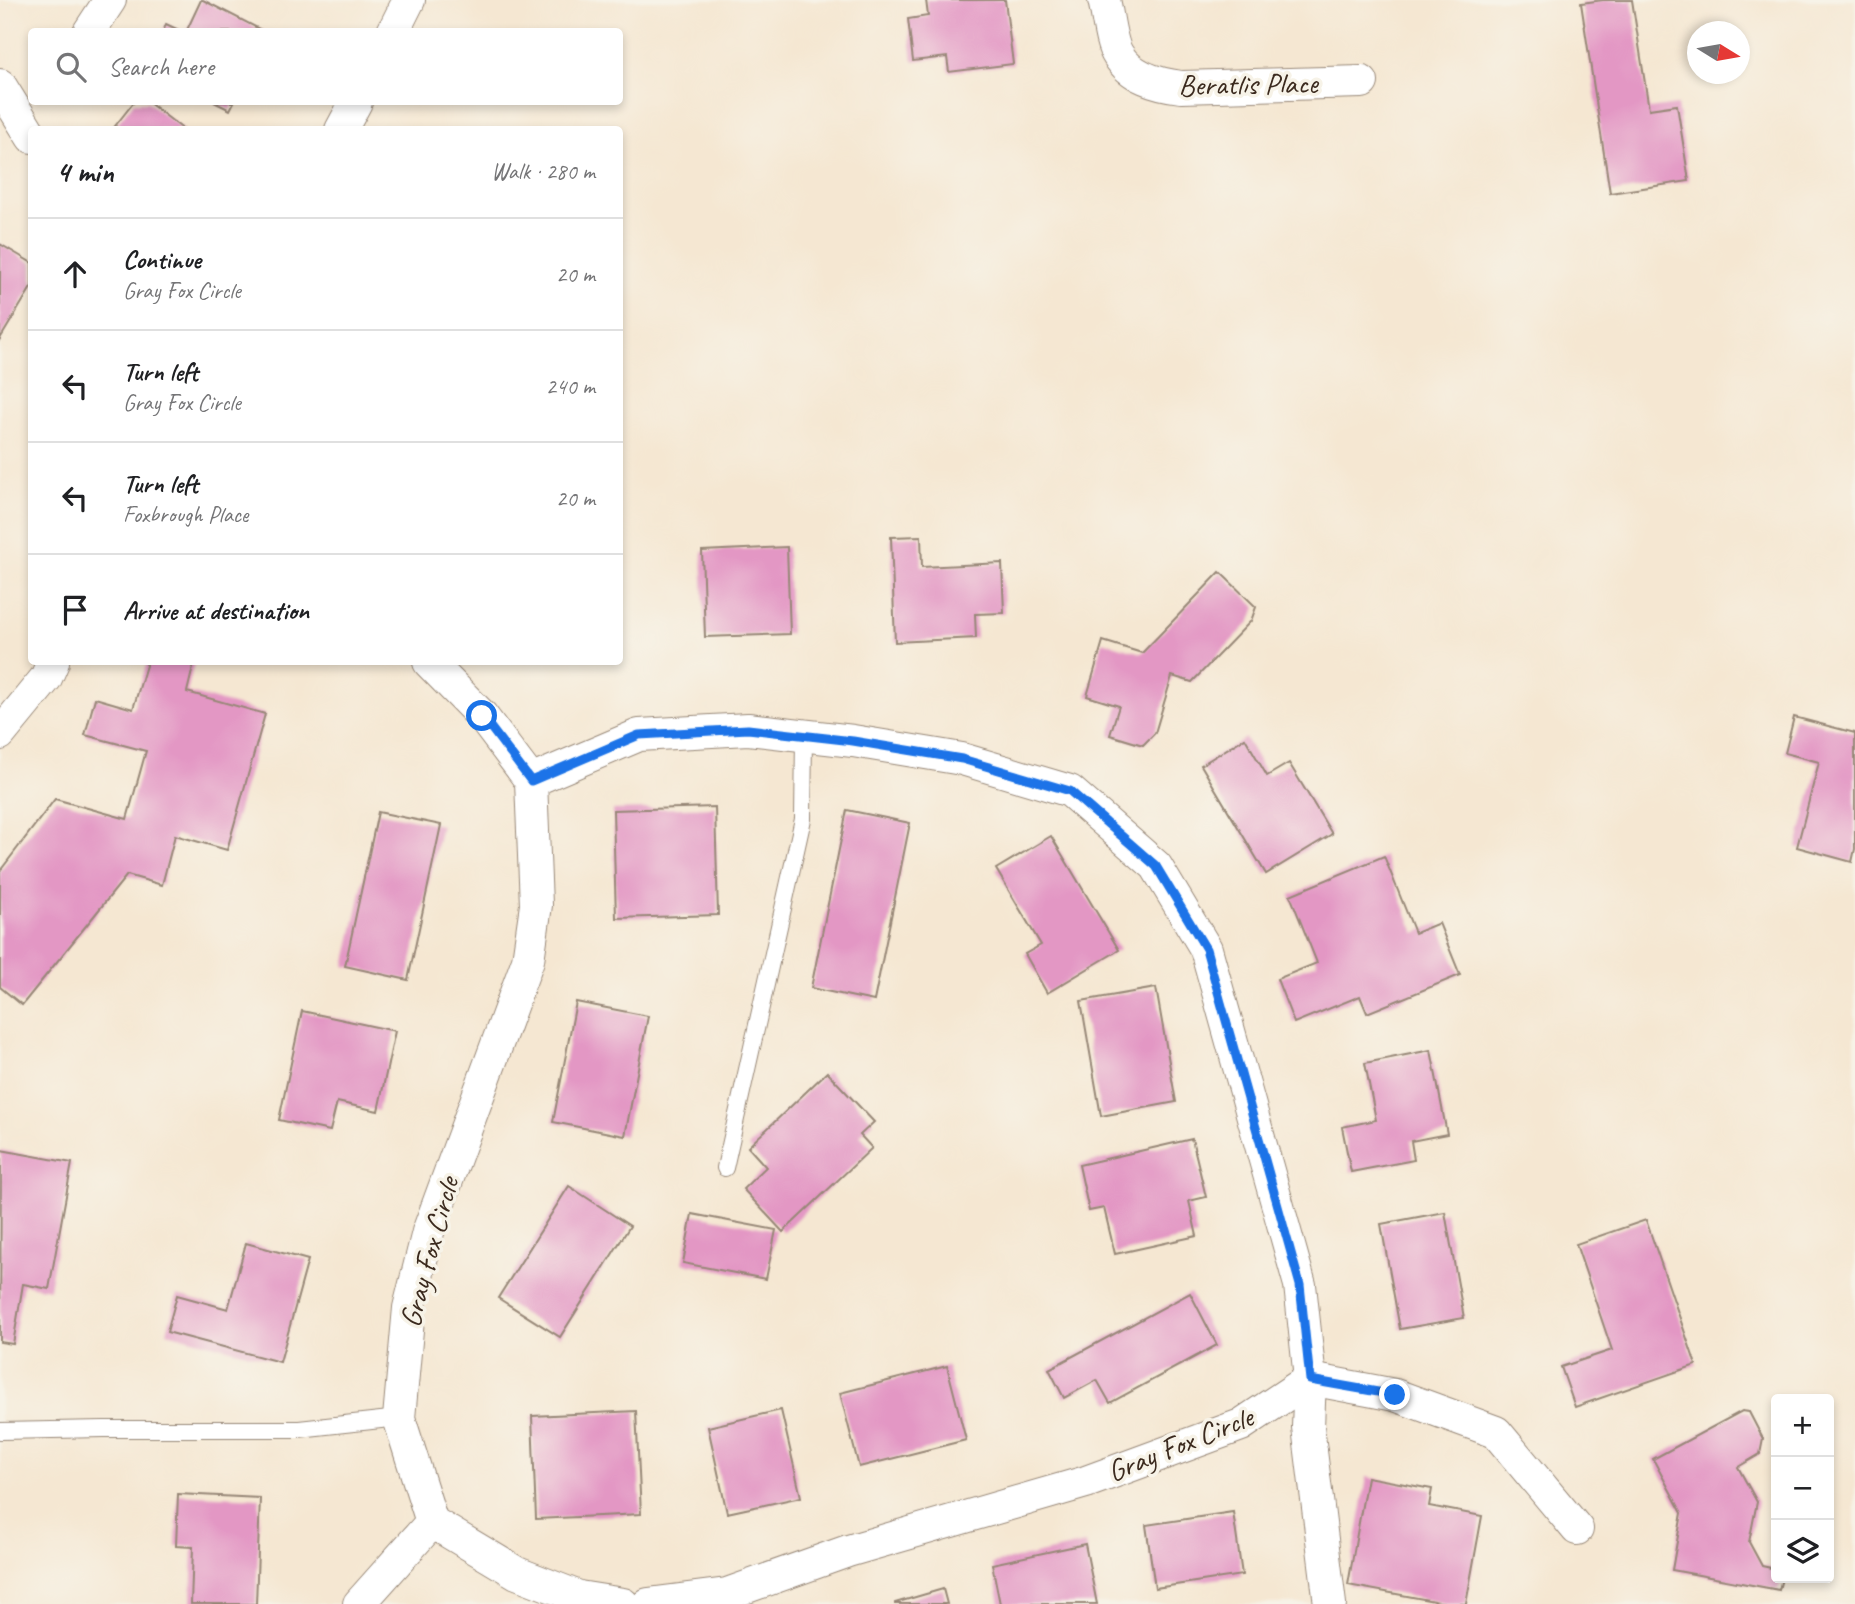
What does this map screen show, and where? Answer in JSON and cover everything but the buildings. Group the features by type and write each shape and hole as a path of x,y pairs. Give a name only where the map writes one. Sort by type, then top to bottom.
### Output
{"street":[{"path":"92,28 110,0"},
{"path":"395,28 409,0"},
{"name":"Beratlis Place","path":"1104,0 1117,54 1134,73 1160,84 1181,87 1362,82"},
{"path":"0,85 31,121"},
{"path":"343,126 354,105"},
{"path":"0,734 46,678 51,665"},
{"path":"432,665 482,716 531,781 639,735 748,729 804,736 962,759 1070,791 1156,866 1206,949 1300,1285 1310,1380 1308,1427 1330,1604"},
{"name":"Gray Fox Circle","path":"432,1522 399,1418 409,1308 428,1232 528,960 536,905 531,781"},
{"path":"1310,1380 1395,1395 1496,1432 1577,1529"},
{"name":"Gray Fox Circle","path":"648,1604 727,1594 848,1550 1086,1482 1241,1425 1310,1380"},
{"path":"359,1604 432,1522 517,1573 579,1597 623,1604"}],"lane":[{"path":"725,1168 803,818 804,736"},
{"path":"0,1432 299,1429 399,1418"}],"route":[{"path":"482,716 531,781 639,735 748,729 853,741 962,759 1070,791 1156,866 1206,949 1300,1285 1310,1380 1395,1395"}]}
